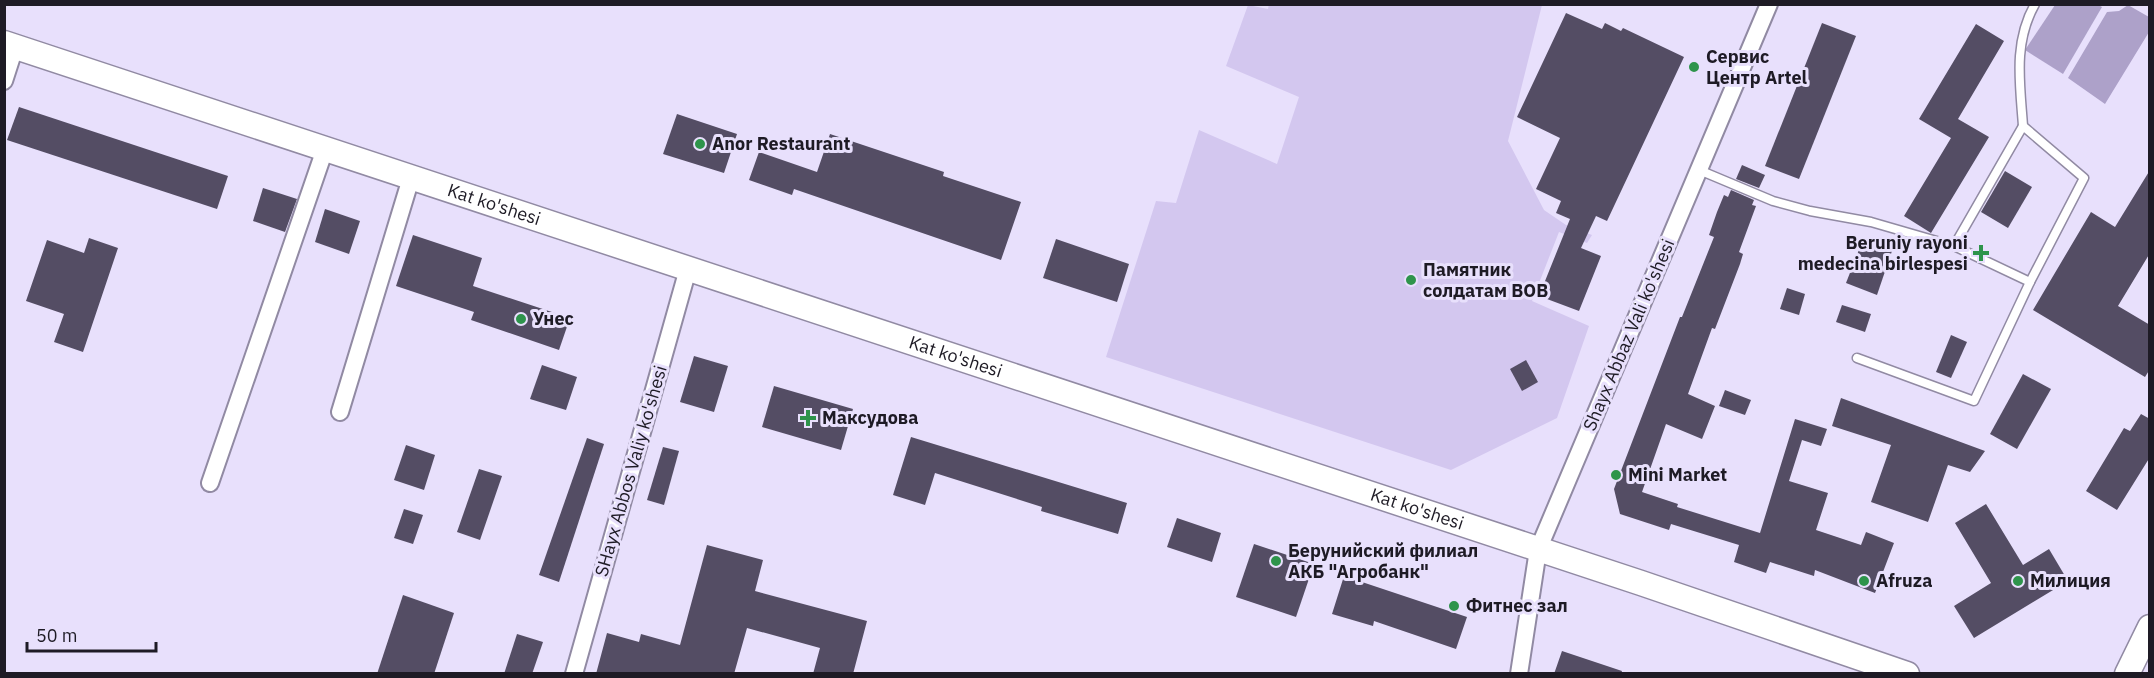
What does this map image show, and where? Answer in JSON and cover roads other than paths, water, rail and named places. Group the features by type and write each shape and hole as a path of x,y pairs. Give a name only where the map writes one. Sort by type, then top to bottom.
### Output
{"street":[{"name":"Shayx Abbaz Vali ko'shesi","path":"1519,674 1538,550 1769,4"},
{"path":"4,81 10,45"},
{"name":"Kat ko'shesi","path":"10,45 1907,674"},
{"path":"210,483 325,149"},
{"path":"340,412 411,178"},
{"name":"SHayx Abbos Valiy ko'shesi","path":"574,674 688,269"},
{"path":"2127,674 2150,627"}],"lane":[{"path":"1954,246 2023,126 2018,55 2027,19 2035,4"},
{"path":"1857,358 1974,401 2030,282 2084,178 2023,126"},
{"path":"1698,170 1773,201 1810,211 1871,222 1954,246 2030,282"}],"place":[{"name":"Сервис Центр Artel","path":"1694,67"},
{"name":"Anor Restaurant","path":"700,144"},
{"name":"Beruniy rayoni medecina birlespesi","path":"1981,253"},
{"name":"Памятник солдатам ВОВ","path":"1411,280"},
{"name":"Унес","path":"521,319"},
{"name":"Максудова","path":"808,418"},
{"name":"Mini Market","path":"1616,475"},
{"name":"Берунийский филиал АКБ \"Агробанк\"","path":"1276,561"},
{"name":"Afruza","path":"1864,581"},
{"name":"Милиция","path":"2018,581"},
{"name":"Фитнес зал","path":"1454,606"}]}
